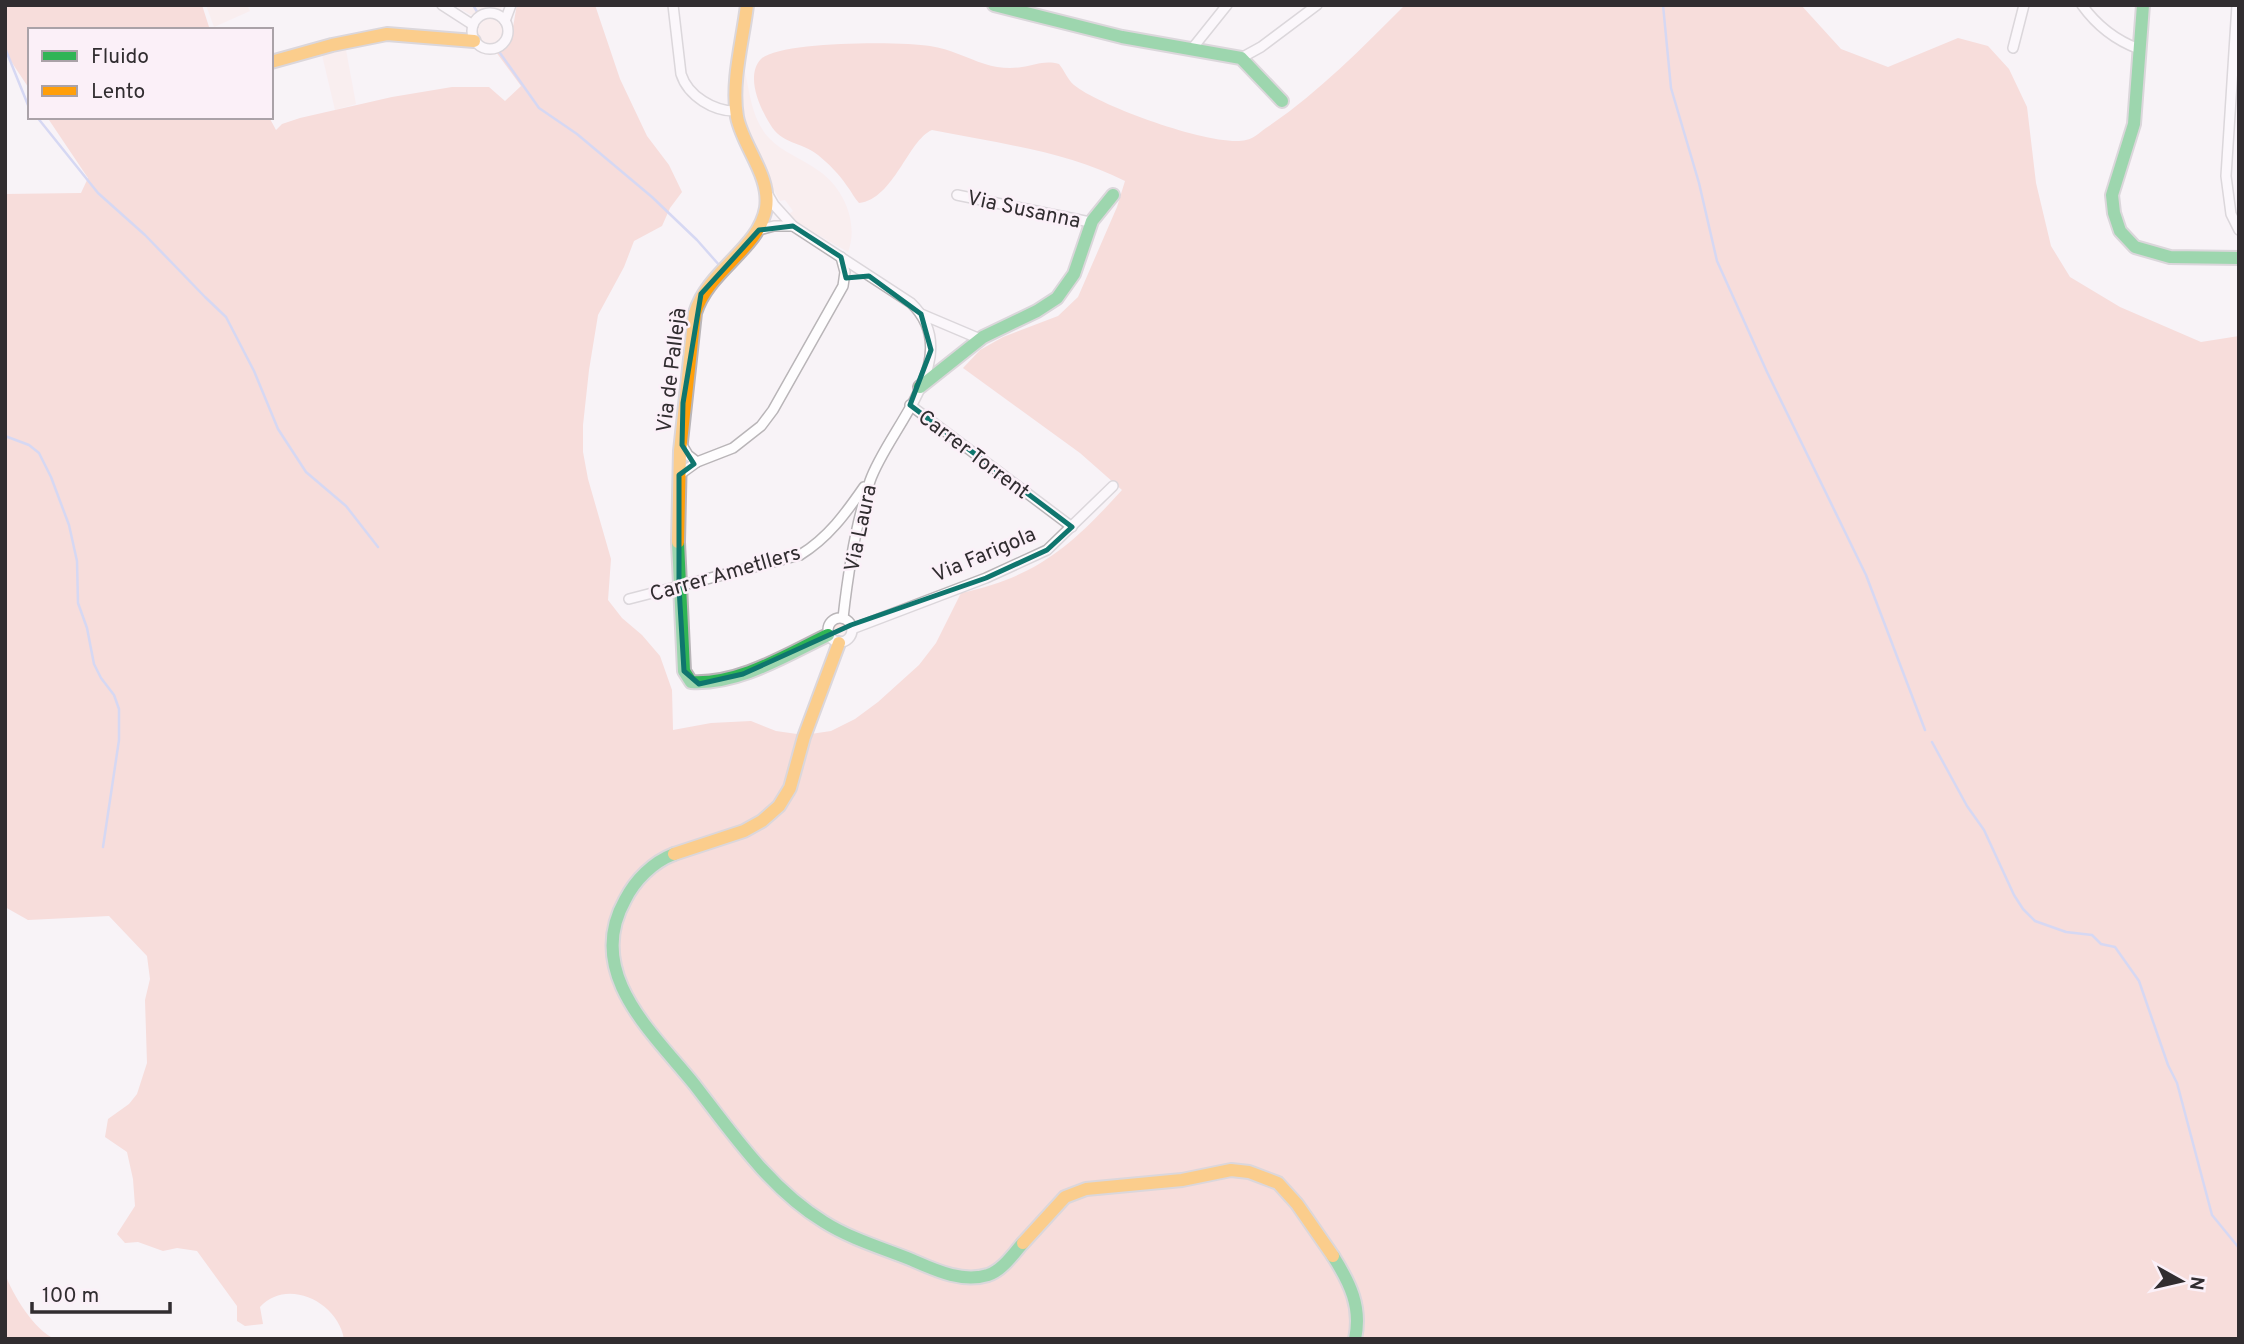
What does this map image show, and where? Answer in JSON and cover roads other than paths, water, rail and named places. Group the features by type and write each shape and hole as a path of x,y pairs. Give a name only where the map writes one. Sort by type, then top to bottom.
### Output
{"street":[{"path":"442,5 473,24"},
{"path":"273,61 332,45 387,34 474,41 486,50 500,47 508,36 505,21 511,5"},
{"path":"673,5 681,74 685,84 696,96 718,109 737,111"},
{"path":"747,5 737,111 743,135 774,205 793,226 911,303 921,314 980,339"},
{"path":"994,5 1122,37 1241,58 1282,101"},
{"path":"1012,9 1030,5"},
{"path":"1191,50 1227,5"},
{"path":"1241,58 1261,47 1317,5"},
{"path":"2013,48 2024,5"},
{"path":"2082,5 2093,20 2121,42 2139,49"},
{"path":"2143,5 2134,124 2112,195 2120,231 2135,247 2170,257 2239,258"},
{"path":"2238,5 2226,176 2231,214 2239,230"},
{"path":"474,41 473,24 480,16 494,13 505,21"},
{"path":"759,230 766,192"},
{"name":"Via Susanna","path":"957,195 1090,222"},
{"path":"920,387 937,377 993,330 1040,310 1065,290 1082,255 1090,222 1113,195"},
{"path":"759,230 774,226 793,226"},
{"name":"Via de Pallejà","path":"759,230 710,280 697,305 683,403 679,475 678,588 684,671 691,682 709,684 743,674 834,639"},
{"path":"841,257 845,272 843,286"},
{"path":"679,475 697,461 733,449 761,426 843,286 851,279 869,276"},
{"name":"Via Laura","path":"843,618 858,526 871,477 928,367 931,340 921,314"},
{"name":"Carrer Torrent","path":"910,405 1072,527"},
{"path":"681,445 688,455 697,461"},
{"name":"Carrer Ametllers","path":"629,599 800,555 814,546 848,512 871,477"},
{"name":"Via Farigola","path":"852,629 986,578 1047,550 1113,486"},
{"path":"834,639 848,639 852,629 843,618 830,623 834,639 789,789 779,806 766,818 737,835 679,849 660,859 643,873 623,902 616,921 613,951 617,975 625,996 644,1023 785,1192 837,1231 952,1275 976,1278 988,1276 999,1269 1065,1197 1102,1186 1166,1182 1231,1170 1249,1172 1278,1183 1289,1194 1344,1275 1357,1302 1355,1339"}],"waterway":[{"path":"473,5 479,15"},
{"path":"1663,5 1671,88 1699,183 1717,261 1767,372 1866,575 1925,730"},
{"path":"5,48 28,105"},
{"path":"500,53 539,108 577,134 652,197 720,266"},
{"path":"39,119 98,193 145,235 226,317 254,371 278,429 306,472 346,506 378,547"},
{"path":"5,436 29,445 39,453 51,477 69,525 77,561 78,603 87,628 94,664 114,695 119,709 119,740 103,847"},
{"path":"1932,742 1967,806 1984,830 2023,909 2035,921 2066,932 2092,935 2101,944 2115,947 2139,981 2168,1065 2177,1083 2212,1215 2239,1248"}]}
